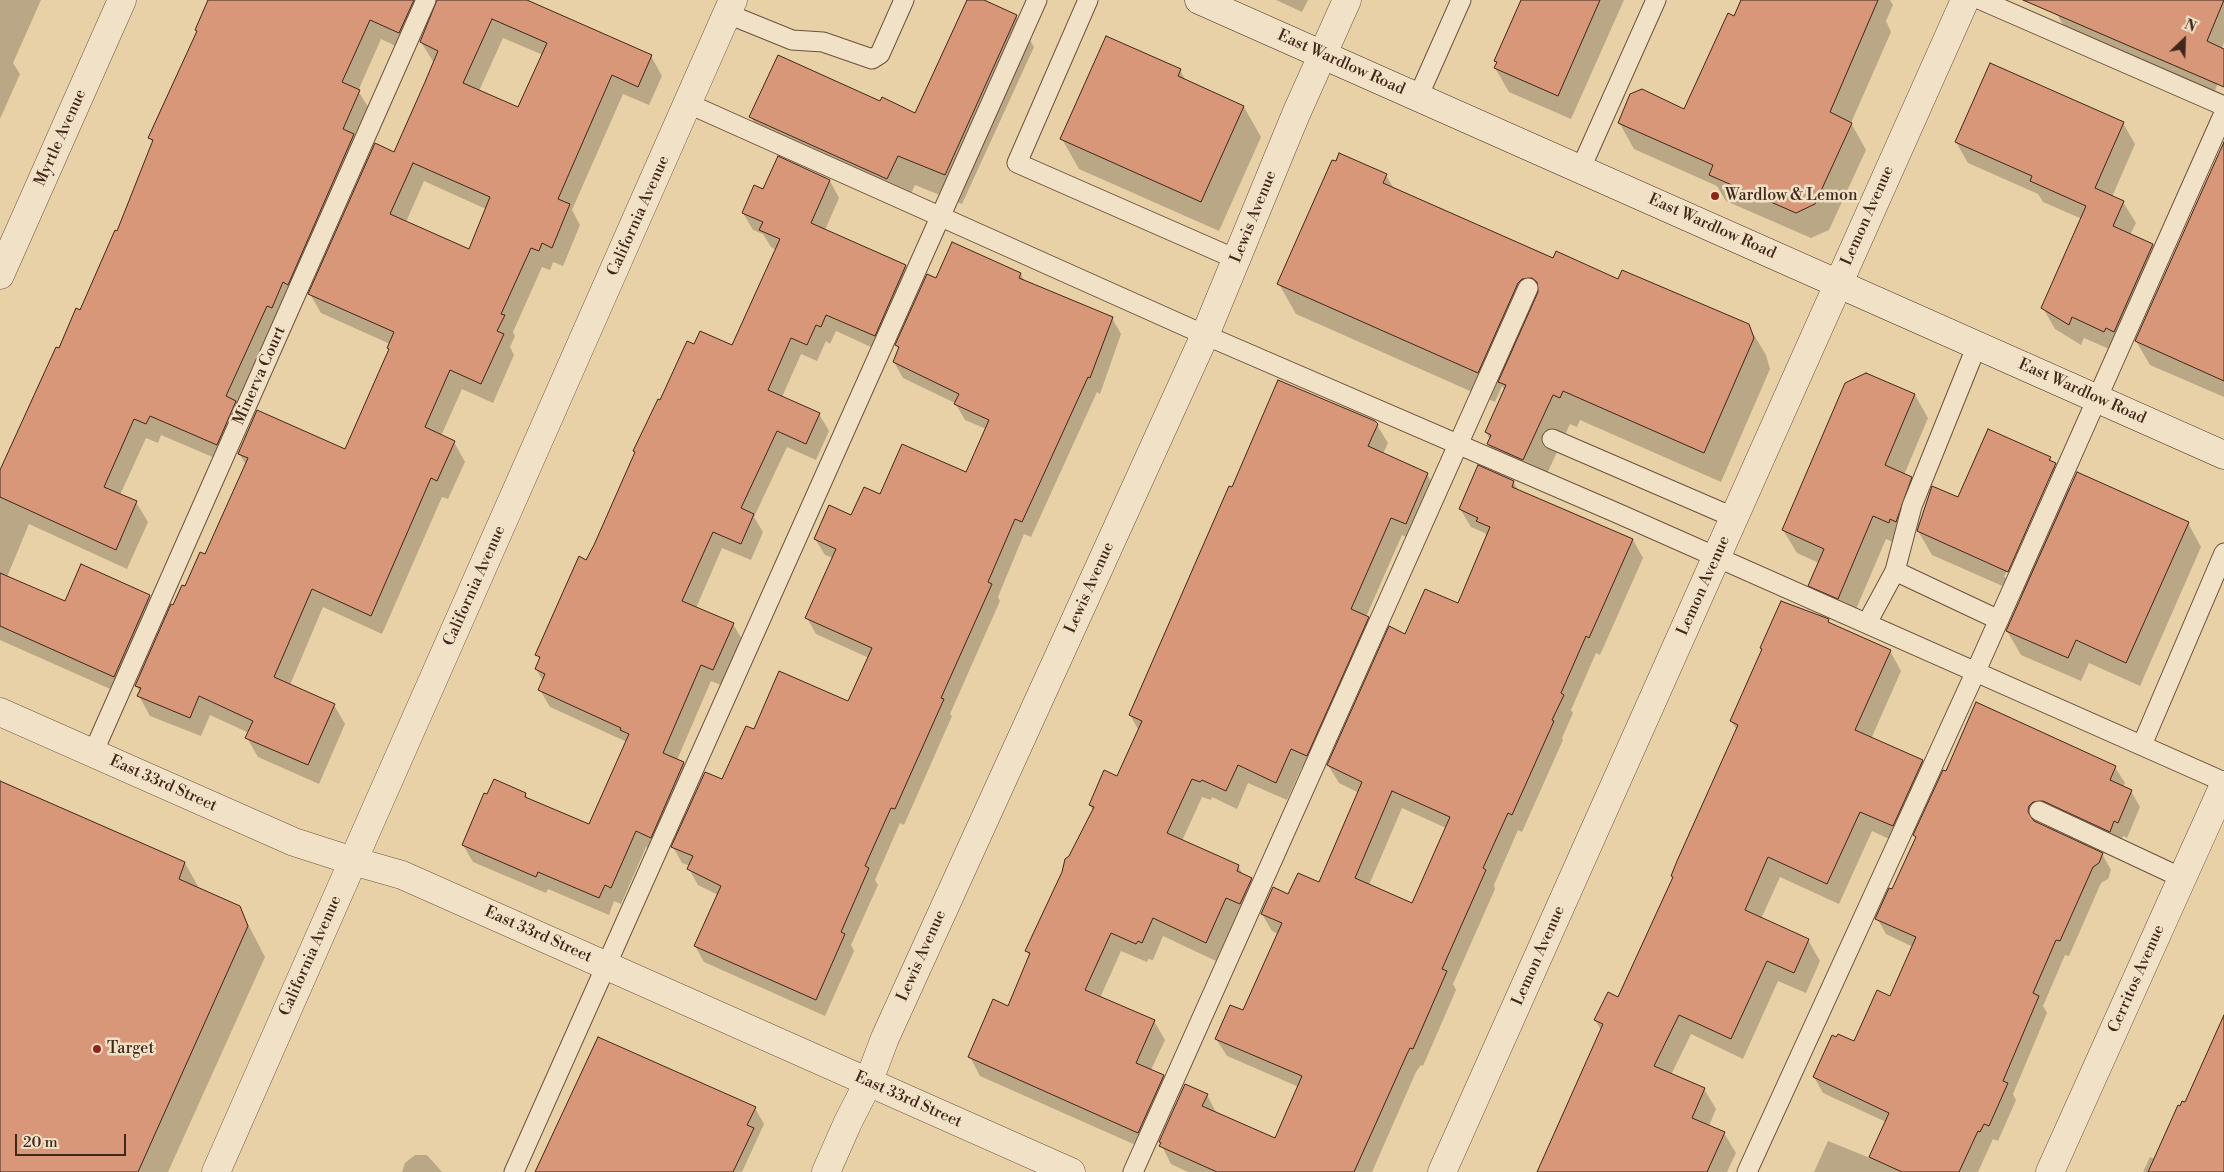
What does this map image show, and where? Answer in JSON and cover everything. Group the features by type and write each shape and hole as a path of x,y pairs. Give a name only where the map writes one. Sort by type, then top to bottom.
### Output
{"street":[{"name":"Myrtle Avenue","path":"0,275 122,0"},
{"name":"East Wardlow Road","path":"1199,0 2224,455"},
{"name":"Lewis Avenue","path":"826,1172 868,1083 885,1038 1205,335 1238,260 1296,114 1347,0"},
{"name":"Lemon Avenue","path":"1442,1172 1965,0"},
{"name":"California Avenue","path":"216,1172 730,7"},
{"name":"East 33rd Street","path":"0,712 294,842 402,875 1071,1172"},
{"name":"Cerritos Avenue","path":"2050,1172 2224,784"}],"lane":[{"name":"Minerva Court","path":"93,753 426,0"},
{"path":"730,7 792,40 823,42 872,59 880,54 904,0"},
{"path":"514,1172 1037,0"},
{"path":"1088,0 1017,164 1238,260"},
{"path":"1418,97 1461,0"},
{"path":"1581,168 1656,0"},
{"path":"1981,0 2224,106"},
{"path":"688,104 1205,335 1617,512 2142,745 2224,784"},
{"path":"1747,1172 1999,620 2224,113"},
{"path":"1133,1172 1528,288"},
{"path":"1867,623 1895,571 1912,506 1977,346"},
{"path":"1552,439 1735,518"},
{"path":"2142,745 2224,553"},
{"path":"1895,571 1999,620"},
{"path":"2039,811 2182,878"}],"building":[{"path":"208,0 414,0 399,33 370,20 342,82 360,90 343,129 354,134 288,285 283,282 272,308 267,306 226,396 236,401 217,445 150,416 146,424 134,419 104,487 137,501 116,550 0,497 0,470 56,347 59,348 76,308 80,310 115,230 117,231 153,140 148,138 197,31 195,30"},
{"path":"437,0 527,0 652,55 638,87 612,75 558,199 570,204 552,248 542,243 539,251 531,248 501,314 505,315 497,331 504,334 481,384 450,370 425,427 455,441 437,481 431,478 371,616 312,589 274,677 335,704 308,765 245,738 253,721 199,696 190,718 137,696 141,688 135,686 171,604 173,605 182,585 185,586 200,552 205,554 248,458 238,454 257,410 345,449 389,349 387,348 394,332 308,294 375,143 394,152 438,51 420,42","holes":["492,19 547,43 518,107 463,83","413,163 490,197 469,249 390,214"]},
{"path":"967,0 984,0 1017,15 945,175 898,156 887,179 749,117 778,55 880,101 882,97 915,113"},
{"path":"1521,0 1600,0 1558,96 1494,68 1497,62 1494,61"},
{"path":"1741,0 1878,0 1830,112 1852,123 1815,204 1796,213 1709,175 1713,165 1618,123 1630,94 1642,89 1684,109 1728,13 1734,16"},
{"path":"2023,0 2224,0 2207,41 2224,49 2224,87"},
{"path":"1106,36 1181,69 1178,76 1244,106 1201,202 1060,139"},
{"path":"1990,63 2124,122 2095,188 2124,201 2113,226 2153,244 2114,332 2106,328 2104,332 2072,317 2069,325 2041,308 2086,206 2030,181 2032,176 1955,142"},
{"path":"2224,142 2224,381 2135,341"},
{"path":"1339,153 1387,174 1383,183 1553,258 1556,251 1618,279 1622,270 1749,324 1754,338 1704,453 1563,391 1560,398 1553,395 1523,460 1487,444 1491,435 1485,432 1506,385 1498,382 1538,292 1537,282 1532,278 1522,279 1518,283 1478,373 1277,284 1332,160 1336,161"},
{"path":"778,156 830,180 811,223 906,265 875,336 826,315 821,327 816,325 807,345 791,338 768,390 820,413 806,444 777,431 741,508 754,514 741,544 713,532 682,601 734,623 713,670 701,665 663,753 684,762 651,838 636,831 611,888 605,885 599,898 538,872 536,877 462,845 484,793 487,794 494,779 526,793 525,797 589,824 629,734 620,730 621,728 538,690 545,674 535,669 540,657 535,655 579,556 586,560 594,545 635,452 633,451 658,399 660,400 687,341 694,344 700,331 732,345 780,239 759,230 763,222 742,213 754,185 763,189"},
{"path":"952,242 1021,273 1019,278 1113,317 1090,378 1088,377 1022,522 1015,519 988,582 992,584 941,698 944,699 895,809 891,808 865,866 869,868 841,932 845,934 816,1000 694,946 721,886 687,869 693,856 671,847 705,772 722,779 746,726 754,729 779,671 848,701 872,648 805,618 836,549 814,539 829,505 851,515 864,487 880,494 902,444 966,472 989,420 954,404 959,394 893,362 899,347 895,345 927,274 936,278"},
{"path":"1866,373 1915,394 1885,465 1912,477 1896,522 1890,519 1889,523 1873,516 1838,599 1808,586 1824,549 1782,530 1845,383"},
{"path":"1278,380 1375,421 1378,424 1368,446 1428,473 1406,524 1391,518 1351,609 1369,617 1307,756 1291,749 1276,783 1238,765 1226,791 1202,780 1200,782 1192,779 1167,833 1239,865 1237,871 1252,878 1240,904 1226,898 1206,943 1153,918 1142,943 1138,941 1136,944 1111,933 1085,990 1155,1020 1136,1063 1164,1075 1138,1133 968,1057 993,999 1008,1006 1030,953 1025,951 1062,872 1065,859 1069,856 1094,807 1089,805 1104,770 1117,776 1142,721 1129,715 1229,486 1232,487"},
{"path":"1988,429 2051,457 2049,460 2056,463 2008,572 1917,531 1932,486 1958,497"},
{"path":"1478,465 1514,481 1512,487 1633,539 1589,638 1586,636 1561,693 1564,695 1552,720 1554,721 1512,815 1508,813 1483,868 1486,870 1442,969 1447,971 1413,1049 1410,1048 1407,1054 1354,1172 1217,1172 1159,1146 1161,1143 1159,1142 1185,1084 1208,1094 1202,1106 1275,1138 1302,1076 1215,1039 1230,1005 1243,1010 1282,923 1261,914 1273,887 1288,894 1298,873 1319,882 1362,782 1327,765 1389,626 1405,634 1425,589 1458,603 1490,527 1476,521 1478,518 1459,509","holes":["1392,791 1450,817 1412,903 1355,878"]},
{"path":"2077,472 2189,522 2126,663 2076,640 2068,658 2006,631"},
{"path":"81,564 150,595 114,677 0,626 0,573 65,601"},
{"path":"1781,601 1829,619 1828,622 1891,650 1855,730 1923,760 1893,826 1860,812 1827,884 1768,857 1745,910 1809,939 1794,973 1767,961 1731,1039 1679,1015 1654,1066 1705,1088 1692,1118 1725,1132 1707,1172 1537,1172 1603,1024 1594,1020 1608,992 1618,997 1673,877 1671,876 1677,861 1738,725 1730,721"},
{"path":"1976,702 2116,766 2110,780 2132,790 2118,823 2114,821 2110,832 2043,801 2033,802 2029,806 2028,812 2034,821 2103,853 2099,863 2093,867 2060,941 2056,940 2033,993 2039,996 2003,1081 2008,1083 1989,1126 1984,1124 1980,1132 1978,1131 1959,1172 1902,1172 1869,1157 1889,1113 1813,1077 1832,1035 1836,1037 1838,1034 1854,1041 1877,990 1890,996 1916,937 1875,919 1889,888 1892,889 1916,837 1913,835 1943,770 1946,771"},
{"name":"Target","path":"0,781 185,862 179,879 240,906 248,926 138,1172 0,1172"},
{"path":"2224,1015 2224,1172 2148,1172 2178,1105 2180,1106 2182,1101 2185,1102"},
{"path":"598,1037 756,1107 747,1125 754,1128 733,1172 535,1172"}],"place":[{"name":"Wardlow & Lemon","path":"1715,196"},
{"name":"Target","path":"97,1049"}]}
